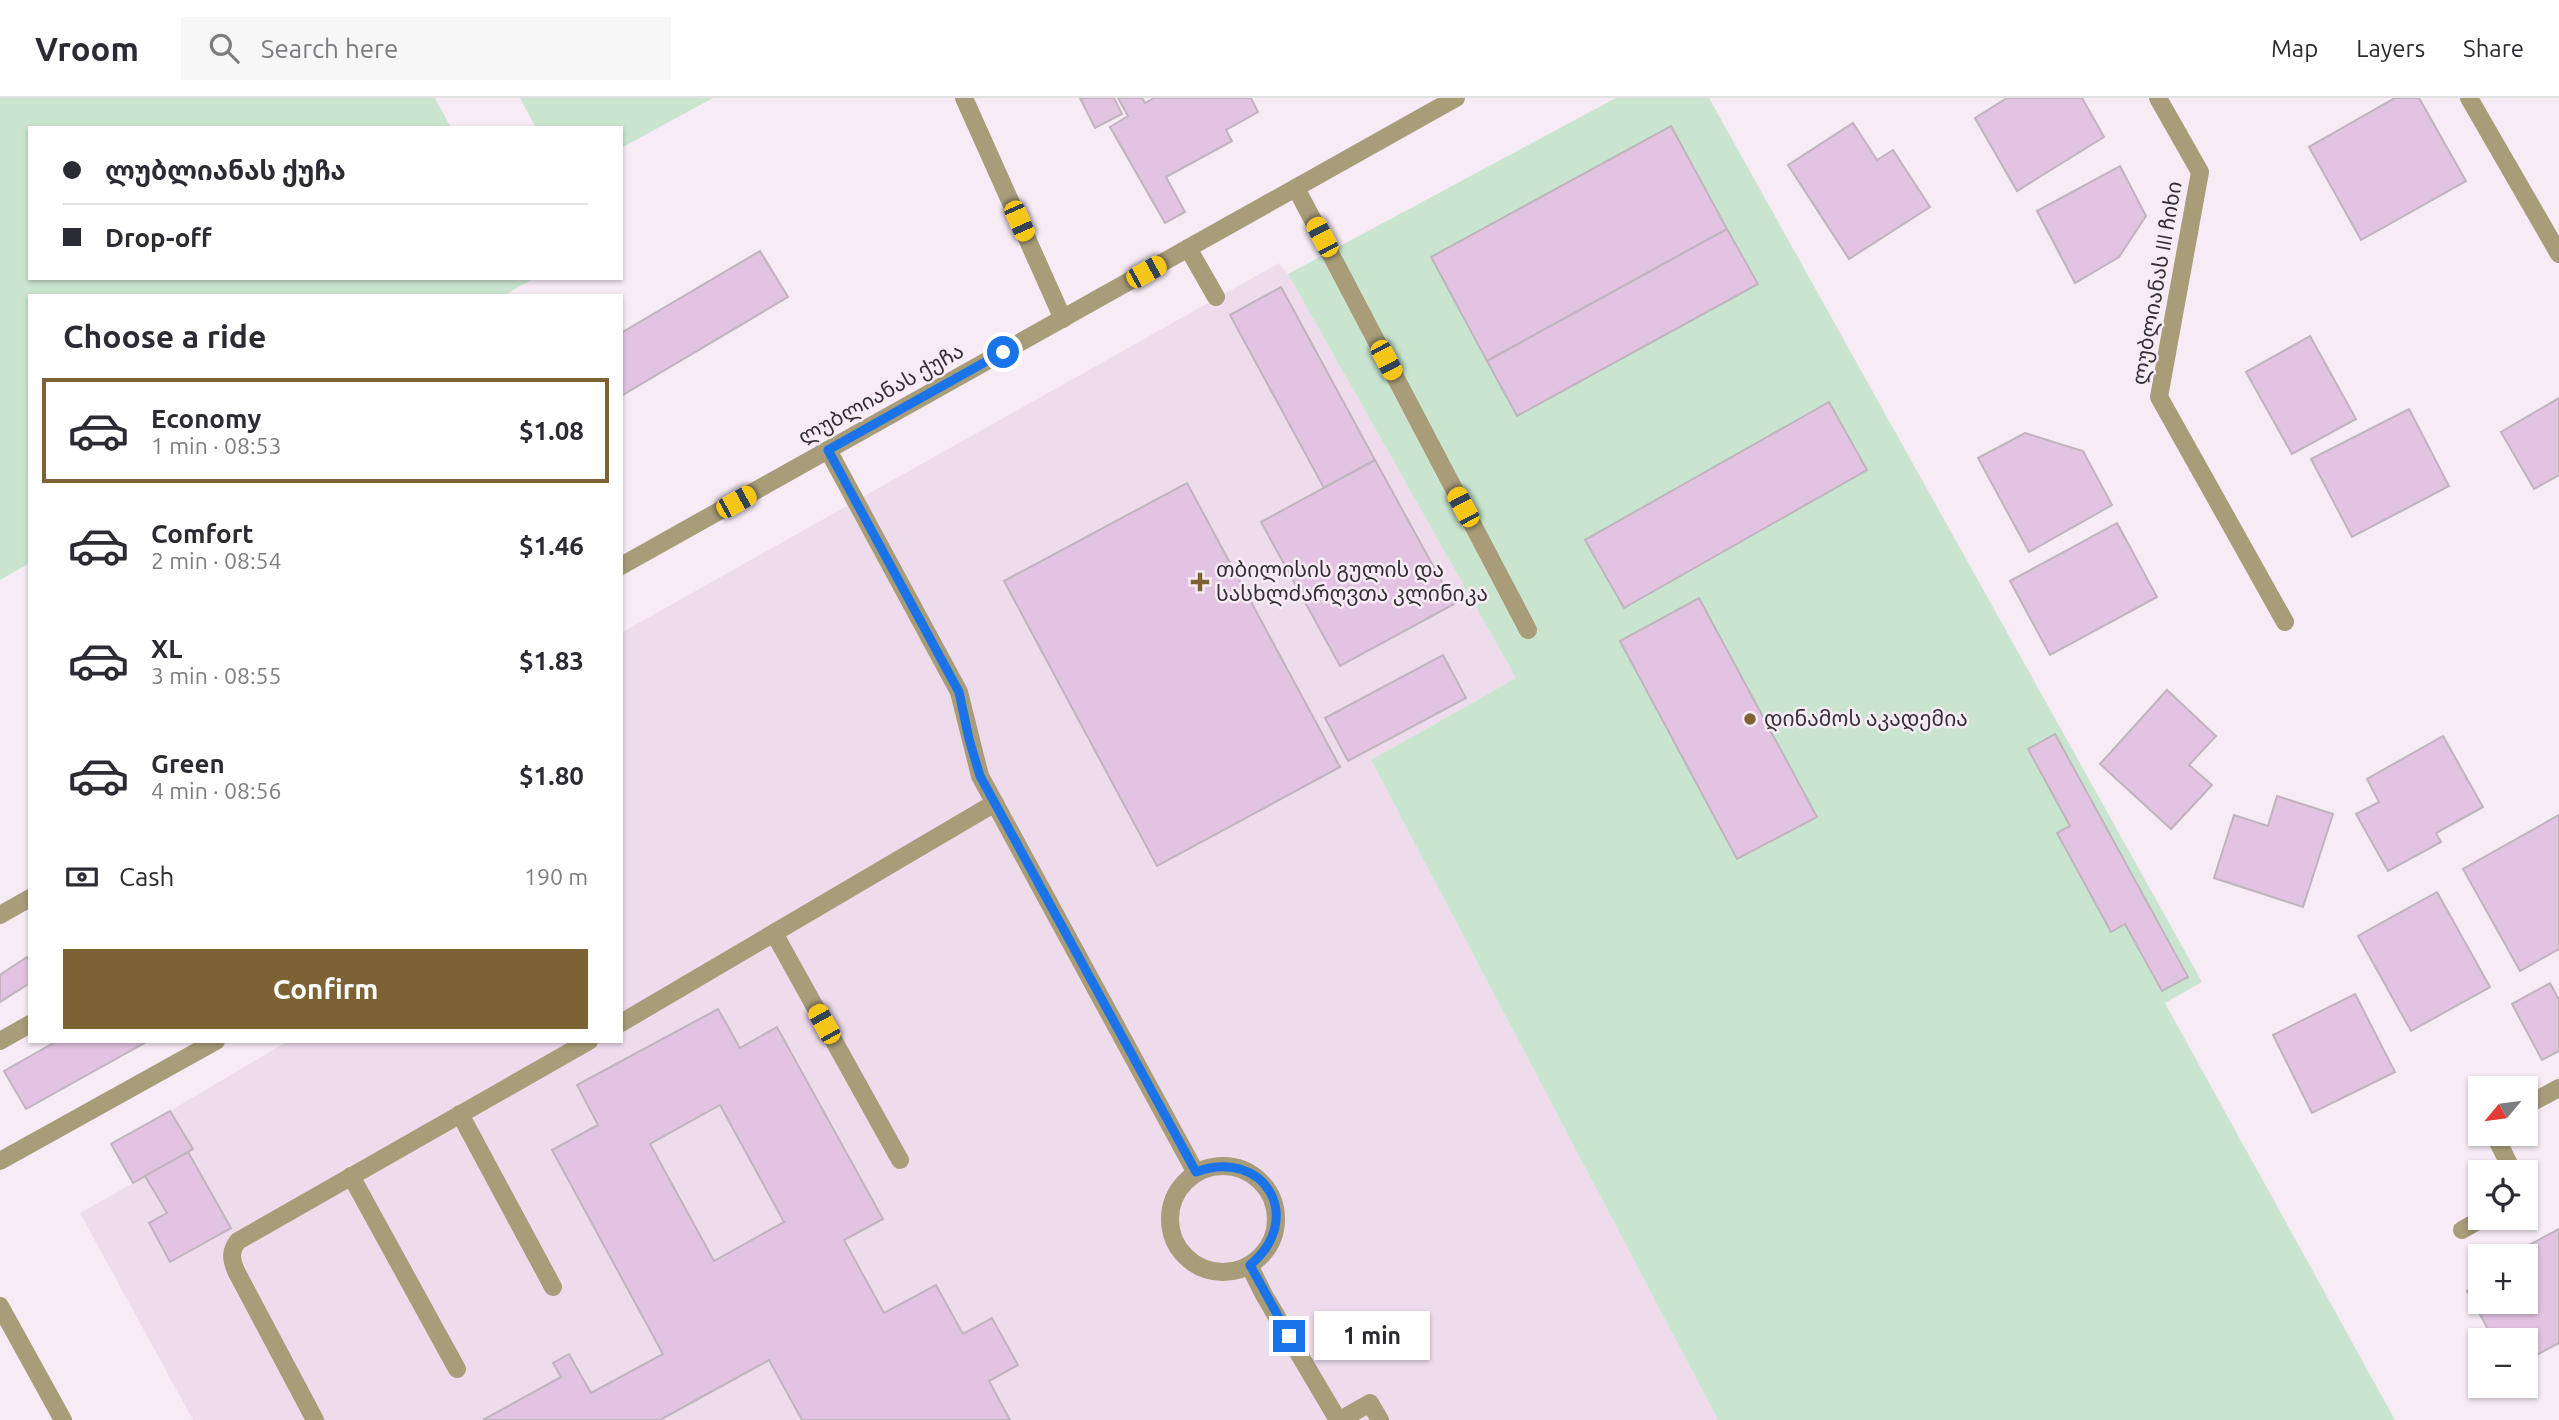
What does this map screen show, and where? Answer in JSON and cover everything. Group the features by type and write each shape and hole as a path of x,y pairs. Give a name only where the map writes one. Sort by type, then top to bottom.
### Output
{"street":[{"path":"964,98 1063,319"},
{"name":"ლუბლიანას ქუჩა","path":"623,565 1296,188 1430,104 1456,98"},
{"name":"ლუბლიანას III ჩიხი","path":"2158,98 2200,172 2159,397 2286,622"},
{"path":"2469,98 2559,254"},
{"path":"1296,188 1528,630"},
{"path":"1188,248 1216,297"},
{"path":"828,450 959,692 980,776 1196,1172"},
{"path":"623,1022 995,803"},
{"path":"0,915 28,899"},
{"path":"774,933 900,1160"},
{"path":"0,1041 28,1025"},
{"path":"0,1161 212,1043"},
{"path":"315,1420 236,1271 232,1260 233,1248 238,1241 585,1043"},
{"path":"2538,1099 2559,1087"},
{"path":"460,1114 554,1287"},
{"path":"1214,1166 1233,1166 1250,1173 1264,1185 1273,1201 1277,1219 1273,1238 1264,1254 1250,1265 1232,1272 1213,1272 1196,1265 1181,1254 1172,1237 1169,1219 1172,1200 1182,1184 1196,1172 1214,1166"},
{"path":"351,1176 457,1369"},
{"path":"2462,1230 2468,1227"},
{"path":"1250,1265 1264,1294 1339,1420 1370,1403 1380,1420"},
{"path":"0,1306 63,1420"}],"shaded area":[{"path":"1279,263 1288,274 1516,678 1371,760 1718,1420 193,1420 80,1213 192,1150 170,1111 285,1043 623,1043 623,632"}],"green space":[{"path":"0,98 435,98 450,126 28,126 28,280 531,280 506,294 28,294 28,564 0,580"},
{"path":"520,98 713,98 623,147 623,126 535,126"},
{"name":"დინამოს აკადემია","path":"1616,98 1709,98 2202,982 2165,1003 2395,1420 1718,1420 1371,760 1516,678 1288,274"}],"building":[{"path":"1080,98 1114,98 1122,114 1095,128"},
{"path":"1118,98 1142,98 1145,103 1154,98 1251,98 1258,112 1226,130 1232,141 1166,177 1185,212 1165,223 1110,127 1128,116"},
{"path":"2007,98 2082,98 2104,137 2017,191 1975,118"},
{"path":"2395,98 2419,98 2466,181 2361,240 2309,147"},
{"path":"1853,123 1877,160 1893,150 1930,207 1849,259 1788,165"},
{"path":"1671,126 1727,229 1487,361 1431,257"},
{"path":"2120,166 2146,216 2119,257 2075,283 2037,211"},
{"path":"1727,229 1758,284 1517,416 1487,361"},
{"path":"760,251 788,297 623,395 623,332"},
{"path":"1281,287 1375,460 1324,488 1230,315"},
{"path":"2310,336 2356,419 2292,454 2246,372"},
{"path":"2559,398 2559,475 2534,489 2501,432"},
{"path":"1829,402 1867,470 1624,608 1585,540"},
{"path":"2409,409 2449,486 2352,537 2311,459"},
{"path":"2025,433 2083,451 2112,505 2029,552 1978,458"},
{"path":"1375,460 1454,604 1340,666 1261,522"},
{"path":"1187,483 1340,767 1157,866 1004,581"},
{"path":"2117,523 2157,597 2050,655 2010,581"},
{"path":"1699,598 1817,817 1737,859 1620,641"},
{"path":"1443,655 1466,698 1348,761 1325,718"},
{"path":"2167,690 2216,736 2189,765 2212,785 2171,829 2100,764"},
{"path":"2055,734 2188,977 2162,991 2125,924 2111,932 2057,833 2070,826 2028,749"},
{"path":"2443,736 2483,807 2436,833 2441,842 2388,871 2356,814 2379,802 2367,779"},
{"path":"2277,796 2333,814 2303,907 2214,878 2234,815 2268,826"},
{"path":"2559,815 2559,949 2520,971 2463,869"},
{"path":"2437,892 2490,987 2411,1031 2358,936"},
{"path":"27,957 28,984 0,1002 0,975"},
{"path":"2550,983 2559,1000 2559,1051 2542,1060 2512,1004"},
{"path":"2355,994 2395,1072 2312,1113 2273,1035"},
{"path":"718,1009 740,1048 777,1027 883,1219 844,1240 884,1313 936,1285 963,1334 992,1318 1018,1365 989,1381 1010,1420 802,1420 769,1360 660,1420 483,1420 561,1377 553,1363 569,1354 591,1393 663,1354 552,1150 598,1125 577,1085","holes":["720,1105 784,1222 714,1261 650,1144"]},
{"path":"53,1043 144,1043 26,1109 4,1071"},
{"path":"170,1111 193,1149 133,1183 111,1144"},
{"path":"188,1152 231,1228 170,1262 149,1223 167,1213 145,1176"},
{"path":"2559,1229 2559,1343 2538,1354 2538,1328 2487,1328 2480,1314 2538,1314 2538,1244 2531,1244"}],"place":[{"name":"თბილისის გულის და სასხლძარღვთა კლინიკა","path":"1200,582"},
{"name":"დინამოს აკადემია","path":"1750,719"}],"route":[{"path":"1003,352 828,450 959,692 980,776 1196,1172 1214,1166 1233,1166 1250,1173 1264,1185 1273,1201 1277,1219 1273,1238 1264,1254 1250,1265 1289,1336"}]}
